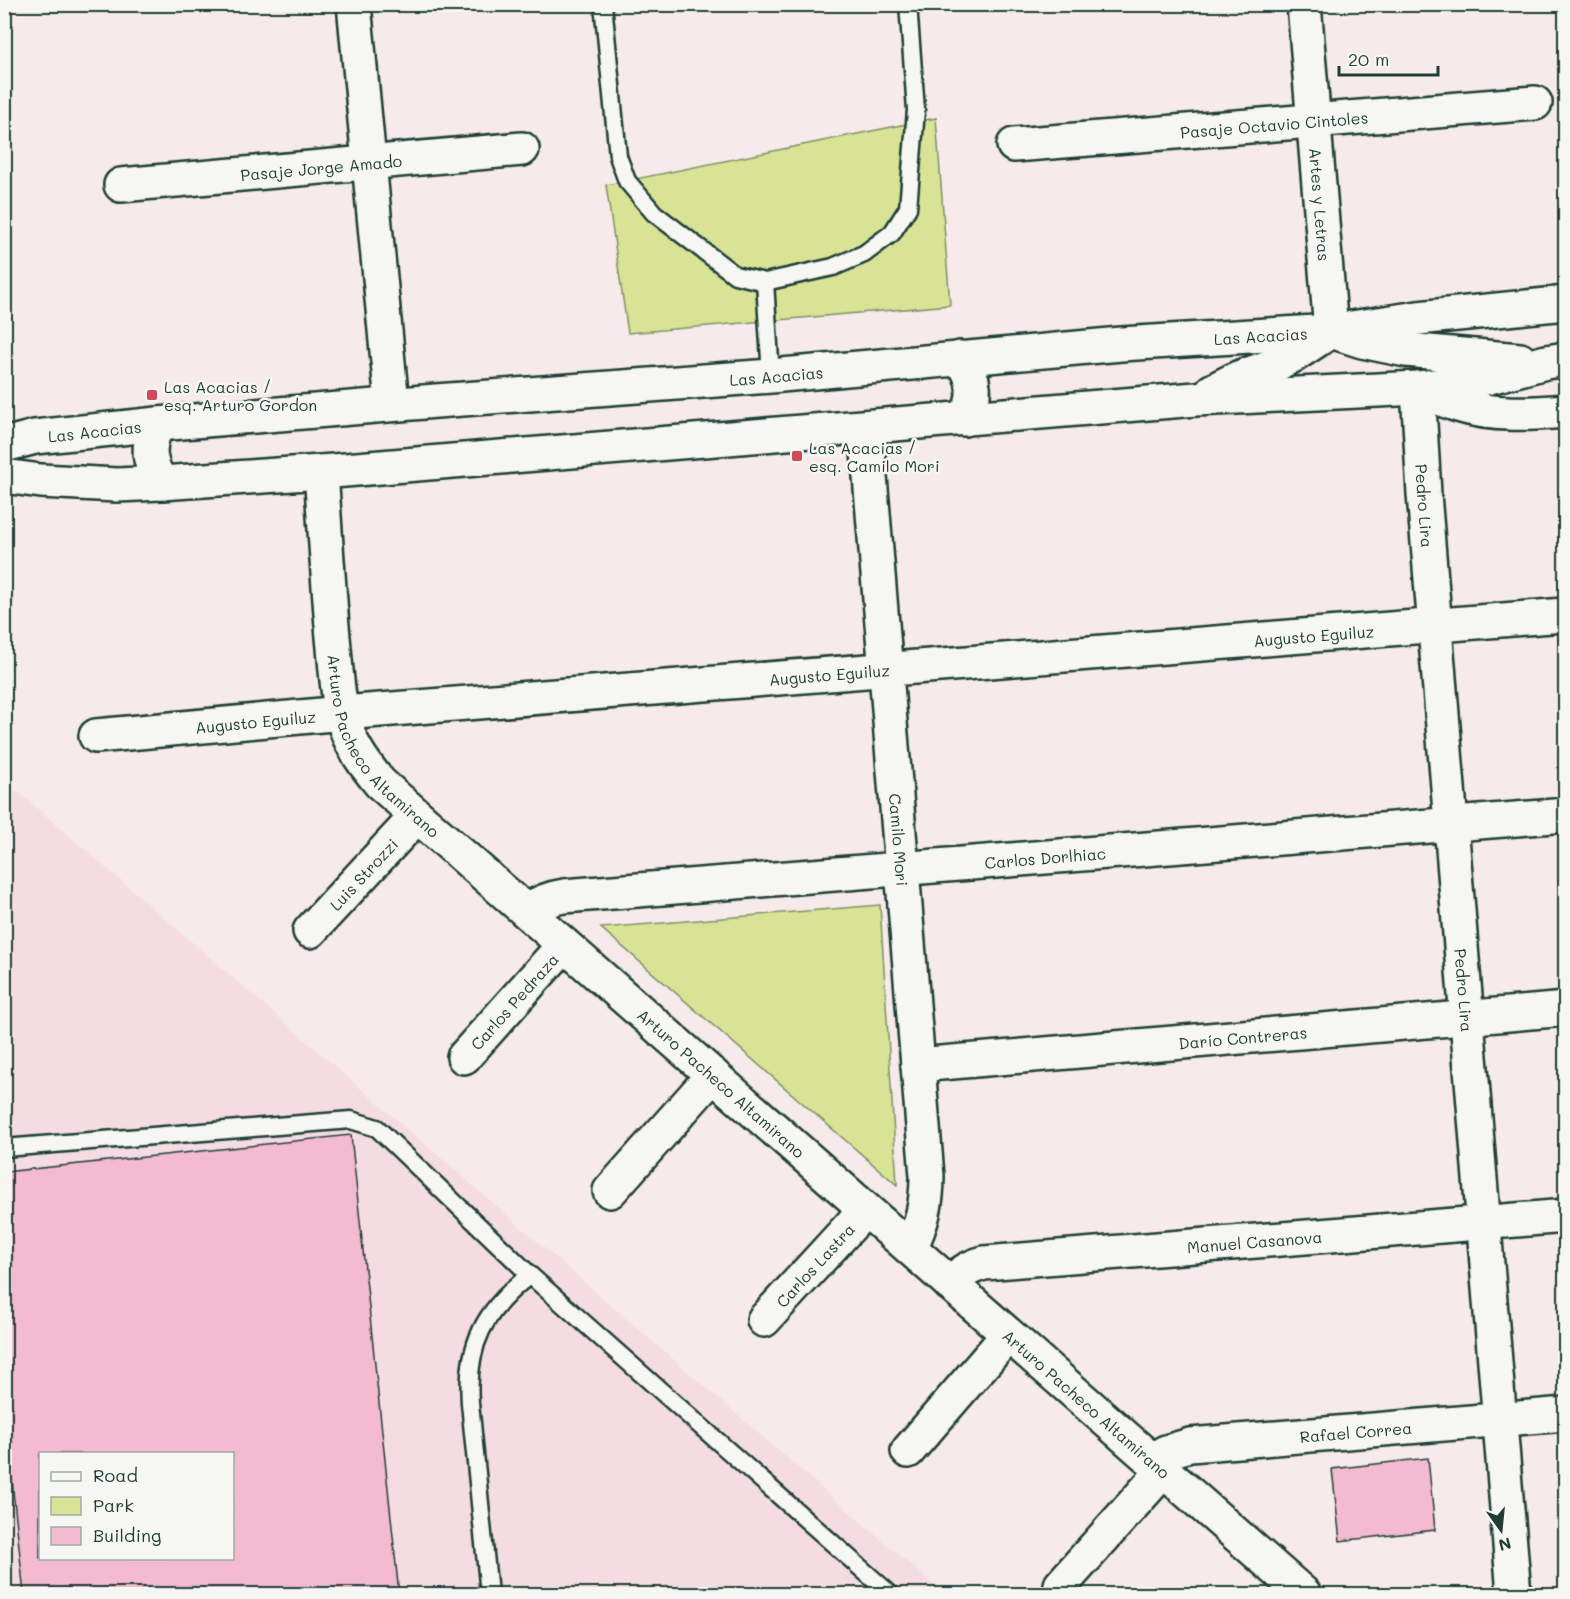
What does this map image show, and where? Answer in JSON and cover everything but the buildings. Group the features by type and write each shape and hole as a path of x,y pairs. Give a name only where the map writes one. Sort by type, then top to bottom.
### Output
{"street":[{"path":"354,4 392,404"},
{"name":"Artes y Letras","path":"1304,4 1331,331"},
{"name":"Pasaje Octavio Cintoles","path":"1014,145 1535,103"},
{"name":"Pasaje Jorge Amado","path":"121,186 522,149"},
{"path":"1196,399 1239,378 1277,364 1331,331 1418,318 1566,303"},
{"name":"Las Acacias","path":"4,445 35,437 158,424 771,376 1121,344 1331,331 1362,342 1406,350 1556,361"},
{"path":"960,358 968,367 974,388 972,403 964,419"},
{"name":"Las Acacias","path":"4,476 72,484 117,485 321,472 1065,409 1196,399 1418,388 1478,380 1556,361"},
{"path":"1418,388 1443,400 1480,410 1509,413 1566,411"},
{"name":"Pedro Lira","path":"1418,388 1424,494 1514,1594"},
{"path":"158,424 152,434 150,458 161,483"},
{"name":"Camilo Mori","path":"866,427 927,1176 927,1196 920,1224 910,1248"},
{"name":"Arturo Pacheco Altamirano","path":"321,472 338,688 346,728 368,769 380,783 1304,1594"},
{"name":"Augusto Eguiluz","path":"96,736 1564,615"},
{"name":"Carlos Dorlhiac","path":"526,911 546,900 564,896 1566,815"},
{"name":"Luis Strozzi","path":"310,932 417,816"},
{"name":"Carlos Pedraza","path":"464,1057 564,945"},
{"name":"Darío Contreras","path":"918,1065 1566,1009"},
{"path":"610,1191 713,1076"},
{"name":"Carlos Lastra","path":"764,1320 865,1210"},
{"name":"Manuel Casanova","path":"950,1284 968,1268 984,1263 1566,1216"},
{"path":"908,1451 1008,1335"},
{"name":"Rafael Correa","path":"1157,1466 1166,1452 1190,1445 1566,1414"},
{"path":"1061,1585 1157,1466"}],"lane":[{"path":"603,4 618,156 627,181 654,213 735,275 765,282 833,267 864,254 892,233 908,208 916,110 908,4"},
{"path":"765,282 771,376"},
{"path":"4,1148 351,1120 377,1128 530,1275 890,1594"},
{"path":"489,1594 468,1382 477,1341 486,1321 513,1288 530,1275"}],"shaded area":[{"path":"4,780 43,813 944,1594 5,1594"}],"green space":[{"path":"936,118 950,305 628,333 606,185"},
{"path":"880,905 897,1184 897,1185 601,928"}],"place":[{"name":"Las Acacias / esq. Arturo Gordon","path":"152,395"},
{"name":"Las Acacias / esq. Camilo Mori","path":"797,456"}]}
